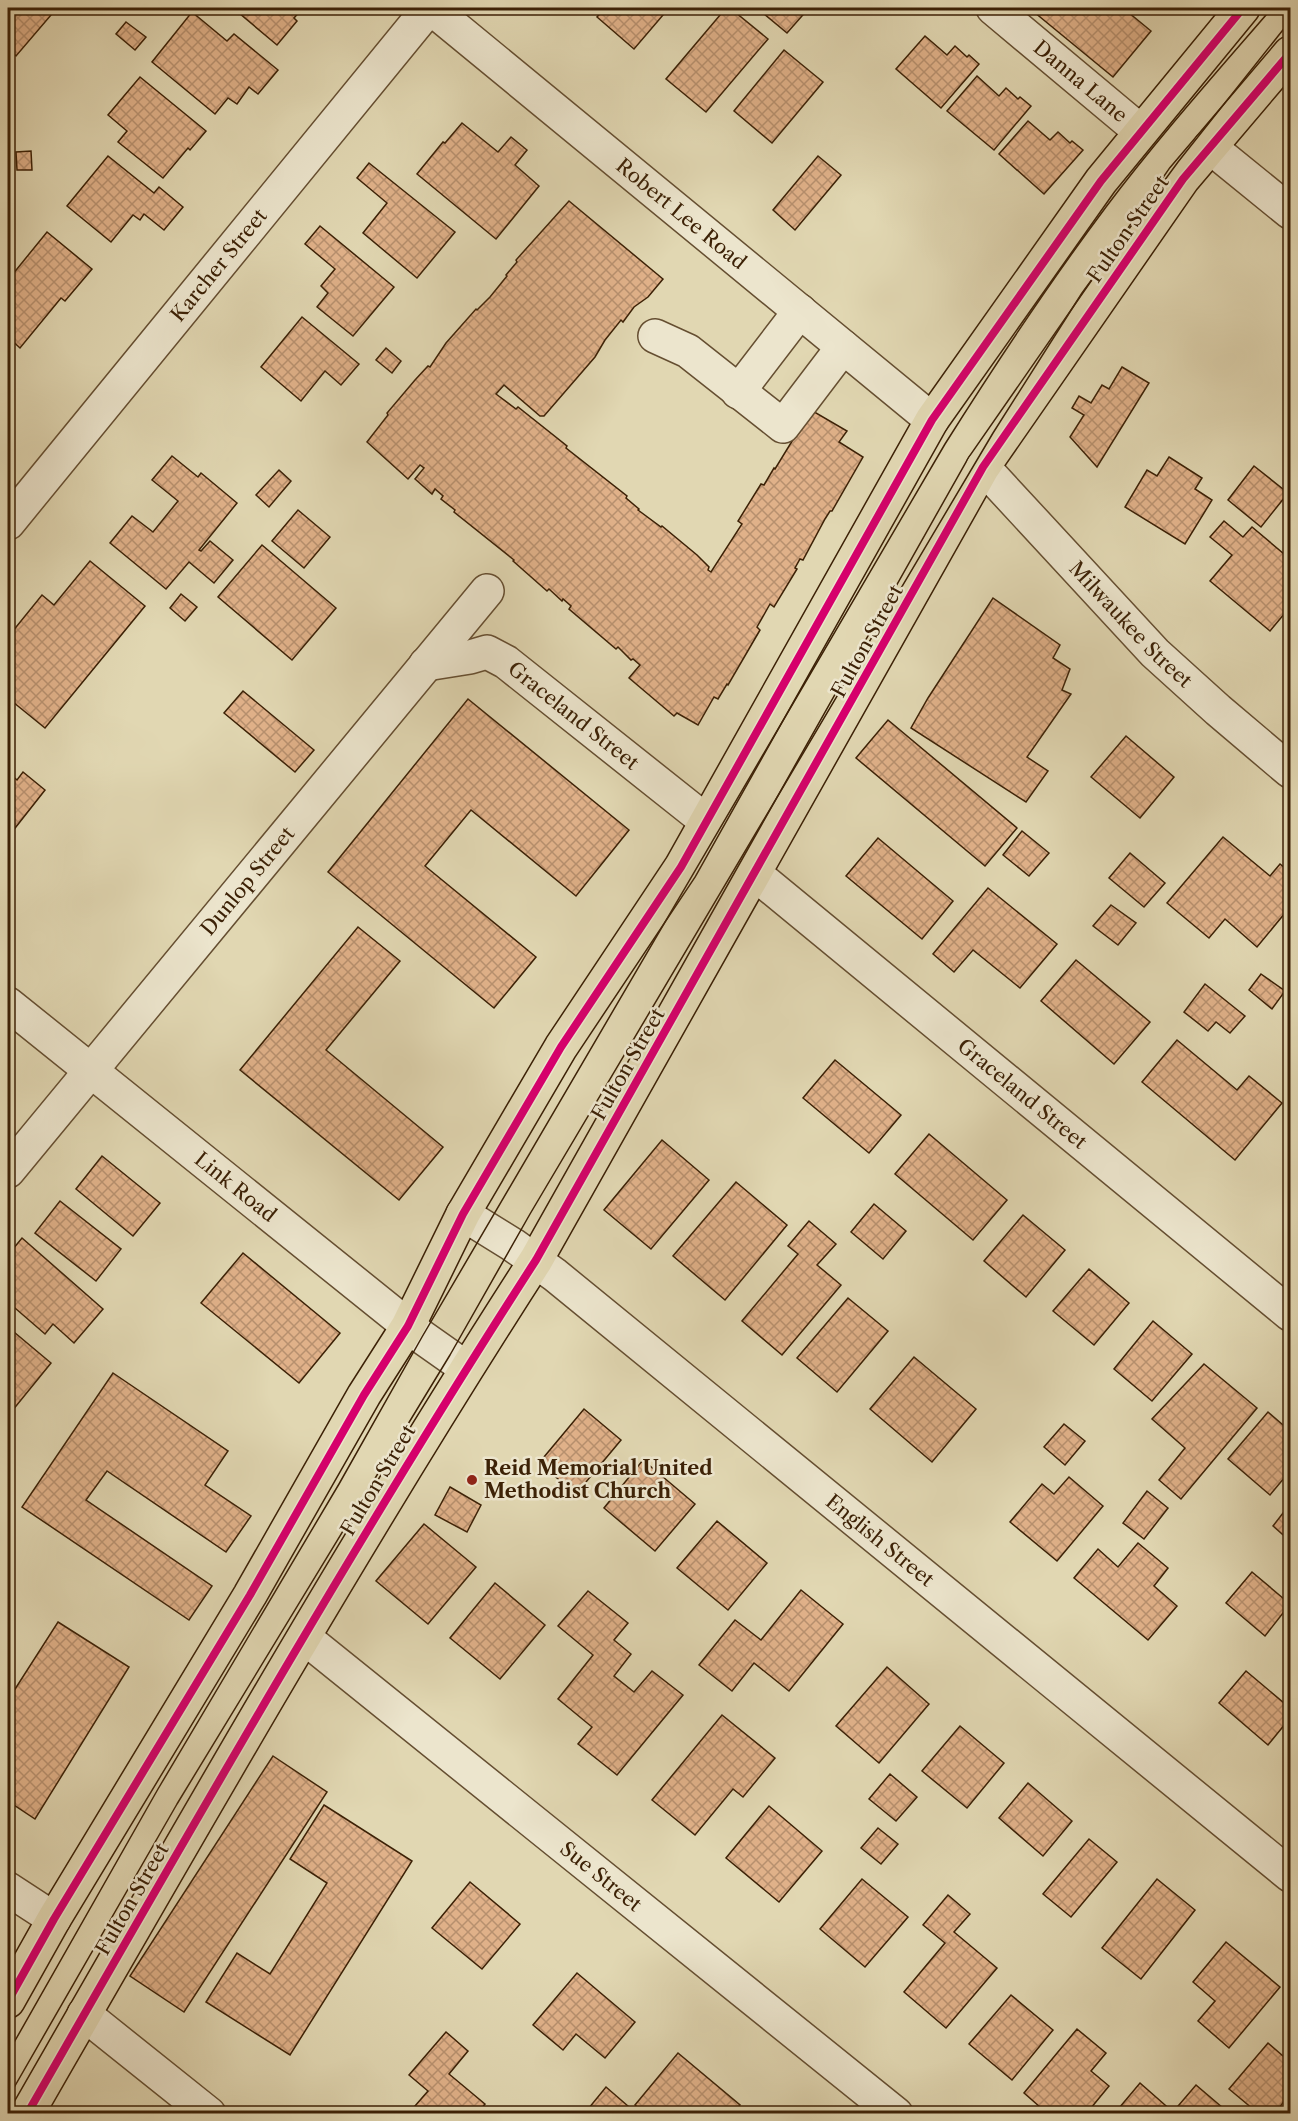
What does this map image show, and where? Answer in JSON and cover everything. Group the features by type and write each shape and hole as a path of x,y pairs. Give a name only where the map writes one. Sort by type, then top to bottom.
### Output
{"main road":[{"path":"8,2001 54,1919 244,1605 364,1395 408,1326 464,1214 561,1047 681,867 933,420 1101,180 1242,8"},
{"name":"Fulton Street","path":"27,2114 126,1940 357,1547 466,1368 536,1260 983,467 1183,179 1290,53"}],"street":[{"name":"Robert Lee Road","path":"430,8 933,420"},
{"name":"Karcher Street","path":"8,523 430,8"},
{"name":"Danna Lane","path":"993,8 1140,131"},
{"path":"1210,147 1290,213"},
{"path":"738,392 800,311"},
{"path":"655,336 688,351 783,426 843,347"},
{"name":"Milwaukee Street","path":"983,467 1155,653 1290,771"},
{"name":"Dunlop Street","path":"8,1171 89,1070 487,591"},
{"name":"Graceland Street","path":"426,664 487,652 506,662 706,821"},
{"name":"Graceland Street","path":"755,874 1290,1314"},
{"name":"Link Road","path":"8,1004 408,1326 466,1368"},
{"name":"English Street","path":"464,1214 536,1260 1290,1875"},
{"name":"Sue Street","path":"305,1638 896,2114"},
{"path":"8,1889 54,1919"},
{"path":"84,2014 209,2114"}],"building":[{"path":"8,8 57,8 16,56 8,48"},
{"path":"233,8 303,8 294,18 297,21 277,45"},
{"path":"605,8 669,8 634,49 597,17"},
{"path":"726,8 730,8 768,39 706,112 666,79"},
{"path":"757,8 809,8 787,33"},
{"path":"1038,8 1123,8 1151,31 1113,77 1034,12"},
{"path":"192,12 227,41 234,34 278,70 258,94 249,87 237,104 228,98 215,114 152,62"},
{"path":"126,22 146,37 135,50 116,34"},
{"path":"925,36 947,55 955,46 979,64 941,108 896,69"},
{"path":"784,50 823,82 772,143 734,111"},
{"path":"977,76 999,96 1006,88 1018,99 1020,97 1031,106 994,150 947,111"},
{"path":"140,77 206,131 190,150 188,148 163,178 118,142 127,131 108,115"},
{"path":"1028,121 1050,140 1058,132 1070,143 1072,141 1083,150 1044,194 999,154"},
{"path":"462,123 498,152 511,137 527,150 515,165 539,186 496,239 417,174"},
{"path":"31,151 32,170 17,170 16,152"},
{"path":"108,156 154,193 159,187 183,207 164,230 144,214 140,220 133,215 111,242 67,206"},
{"path":"818,156 841,175 795,230 773,210"},
{"path":"369,163 455,232 417,278 363,233 387,203 357,178"},
{"path":"569,201 663,279 648,297 634,307 623,322 621,320 595,357 544,416 540,416 504,385 496,394 516,409 518,407 567,446 566,448 627,496 626,498 638,510 662,526 697,555 711,572 742,524 738,521 761,484 764,485 775,469 811,410 847,431 839,442 863,457 803,560 800,559 795,568 797,569 774,607 770,604 757,627 760,630 728,685 718,699 714,697 698,725 677,713 674,716 629,678 640,665 633,659 631,660 618,647 616,649 569,609 571,606 563,599 562,601 549,589 547,591 514,560 454,512 455,510 441,499 443,496 435,489 432,494 415,479 424,468 420,465 408,479 367,442 388,415 387,413 428,366 430,367 446,343 476,309 490,297 517,262 516,260"},
{"path":"320,226 394,287 353,336 317,307 328,293 321,286 335,269 305,244"},
{"path":"47,232 92,269 65,301 61,298 20,348 8,337 8,280"},
{"path":"302,317 359,364 341,385 325,371 301,401 261,367"},
{"path":"386,348 401,361 392,373 376,360"},
{"path":"1122,367 1149,383 1097,467 1070,437 1084,415 1072,408 1079,396 1091,403 1102,385 1109,389"},
{"path":"172,456 198,477 201,473 237,503 199,550 201,551 210,541 233,560 214,583 189,562 166,589 110,543 132,516 153,532 178,501 152,480"},
{"path":"1169,457 1202,478 1195,489 1212,500 1185,544 1125,507 1147,470 1157,476"},
{"path":"1254,466 1288,493 1261,527 1228,500"},
{"path":"279,470 291,481 269,507 256,495"},
{"path":"298,510 330,537 304,568 272,541"},
{"path":"1224,521 1243,537 1252,527 1290,559 1290,607 1270,631 1210,581 1232,555 1210,537"},
{"path":"262,545 336,608 292,660 218,597"},
{"path":"90,561 145,606 45,728 8,698 8,637 42,595 54,605"},
{"path":"181,594 197,607 185,621 170,608"},
{"path":"993,598 1060,645 1053,658 1070,669 1062,690 1071,694 1027,757 1048,771 1026,802 911,728"},
{"path":"243,691 314,750 295,772 224,713"},
{"path":"468,699 629,830 576,896 471,810 425,866 536,957 494,1008 328,872"},
{"path":"888,720 1017,828 985,866 856,758"},
{"path":"1126,736 1174,777 1140,818 1091,777"},
{"path":"8,772 17,780 23,772 45,790 8,837"},
{"path":"1022,831 1049,853 1029,876 1003,855"},
{"path":"1223,837 1270,876 1280,864 1290,872 1290,907 1257,947 1225,919 1209,938 1167,903"},
{"path":"878,838 953,901 922,939 846,876"},
{"path":"1130,853 1165,883 1144,907 1109,878"},
{"path":"988,888 1057,944 1020,988 973,950 954,972 933,954"},
{"path":"1111,905 1136,923 1118,945 1093,926"},
{"path":"358,927 400,961 326,1050 443,1147 399,1200 240,1070"},
{"path":"1076,960 1150,1022 1114,1064 1041,1001"},
{"path":"1261,974 1285,991 1272,1009 1249,990"},
{"path":"1205,984 1245,1016 1230,1033 1216,1022 1208,1031 1184,1012"},
{"path":"1177,1040 1237,1090 1249,1076 1282,1103 1235,1160 1142,1082"},
{"path":"835,1060 901,1115 869,1153 803,1098"},
{"path":"929,1134 1007,1200 973,1240 895,1174"},
{"path":"662,1140 709,1180 651,1249 604,1210"},
{"path":"102,1156 160,1203 133,1236 76,1189"},
{"path":"736,1182 787,1225 725,1300 673,1256"},
{"path":"60,1201 121,1249 96,1281 35,1233"},
{"path":"874,1204 906,1231 883,1259 851,1232"},
{"path":"1023,1215 1065,1250 1026,1297 984,1261"},
{"path":"809,1221 836,1244 817,1265 841,1285 782,1355 742,1321 798,1254 788,1246"},
{"path":"22,1238 103,1309 74,1343 53,1324 45,1334 8,1302 8,1255"},
{"path":"243,1253 340,1333 299,1383 201,1303"},
{"path":"1089,1269 1129,1303 1094,1345 1053,1311"},
{"path":"848,1298 888,1331 837,1392 797,1358"},
{"path":"1153,1321 1192,1354 1152,1401 1114,1369"},
{"path":"8,1327 51,1363 8,1416"},
{"path":"914,1357 976,1409 932,1462 870,1409"},
{"path":"1204,1364 1257,1408 1181,1499 1159,1480 1185,1448 1152,1419"},
{"path":"113,1373 228,1451 205,1485 251,1516 226,1552 107,1471 86,1500 212,1586 189,1620 22,1507"},
{"path":"584,1409 621,1440 576,1494 539,1463"},
{"path":"1268,1412 1290,1431 1290,1471 1270,1495 1228,1459"},
{"path":"1064,1424 1085,1441 1065,1465 1044,1447"},
{"path":"643,1460 695,1504 655,1551 604,1508"},
{"path":"1069,1477 1103,1506 1057,1561 1010,1522 1042,1484 1054,1494"},
{"path":"450,1487 481,1505 467,1532 435,1515"},
{"path":"1147,1491 1168,1508 1144,1539 1123,1523"},
{"path":"1290,1504 1290,1541 1273,1526"},
{"path":"717,1521 767,1563 728,1610 677,1568"},
{"path":"424,1524 476,1567 428,1624 376,1581"},
{"path":"1138,1543 1168,1568 1154,1586 1177,1606 1148,1640 1074,1578 1098,1549 1118,1567"},
{"path":"1252,1572 1290,1604 1265,1636 1226,1603"},
{"path":"495,1583 545,1625 500,1679 450,1638"},
{"path":"801,1590 843,1624 789,1691 754,1663 732,1691 699,1665 735,1620 761,1640"},
{"path":"588,1591 628,1623 614,1640 631,1654 614,1676 634,1692 652,1671 683,1695 617,1775 578,1744 592,1727 558,1699 593,1655 558,1626"},
{"path":"58,1622 129,1667 35,1819 8,1801 8,1700"},
{"path":"887,1667 929,1704 879,1763 836,1726"},
{"path":"1246,1671 1290,1708 1290,1718 1268,1745 1219,1703"},
{"path":"722,1715 775,1758 743,1797 733,1789 695,1835 652,1800"},
{"path":"960,1726 1004,1763 967,1808 922,1771"},
{"path":"273,1756 327,1792 184,2012 130,1976"},
{"path":"890,1774 917,1797 896,1821 869,1799"},
{"path":"1028,1783 1072,1821 1043,1856 999,1818"},
{"path":"324,1805 412,1861 290,2055 206,2002 237,1953 270,1974 327,1883 290,1859"},
{"path":"769,1806 822,1851 779,1902 726,1858"},
{"path":"878,1828 898,1844 881,1864 861,1848"},
{"path":"1089,1839 1117,1862 1071,1917 1043,1894"},
{"path":"862,1879 908,1917 865,1967 820,1929"},
{"path":"1157,1879 1195,1910 1141,1979 1102,1948"},
{"path":"470,1882 520,1924 482,1969 432,1928"},
{"path":"948,1895 970,1914 954,1932 997,1968 946,2028 904,1992 945,1943 923,1925"},
{"path":"1226,1942 1280,1987 1229,2048 1198,2021 1215,2001 1193,1982"},
{"path":"577,1973 635,2022 605,2058 576,2034 563,2050 533,2025"},
{"path":"1011,1995 1053,2030 1012,2080 969,2044"},
{"path":"1077,2029 1106,2053 1091,2071 1109,2086 1086,2114 1048,2114 1024,2093"},
{"path":"446,2032 468,2051 449,2074 485,2104 477,2114 408,2114 428,2091 409,2075"},
{"path":"1268,2043 1290,2062 1290,2094 1274,2114 1259,2114 1229,2089"},
{"path":"678,2053 740,2105 734,2114 645,2114 635,2105"},
{"path":"1140,2083 1173,2112 1196,2085 1230,2114 1114,2114"},
{"path":"606,2087 636,2113 584,2114"}],"tram line":[{"path":"8,2053 158,1789 339,1484 422,1337 945,444 1023,324 1106,207 1167,131 1272,8"},
{"path":"8,2098 177,1804 450,1355 530,1214 993,433 1082,293 1178,162 1290,21"}],"cycle path":[{"path":"8,2001 54,1919 250,1595 364,1395 408,1326 463,1214 561,1047 681,867 932,420 1101,181 1243,8"},
{"path":"27,2114 339,1577 536,1260 983,467 1183,179 1290,53"}],"place":[{"name":"Reid Memorial United Methodist Church","path":"472,1480"}]}
